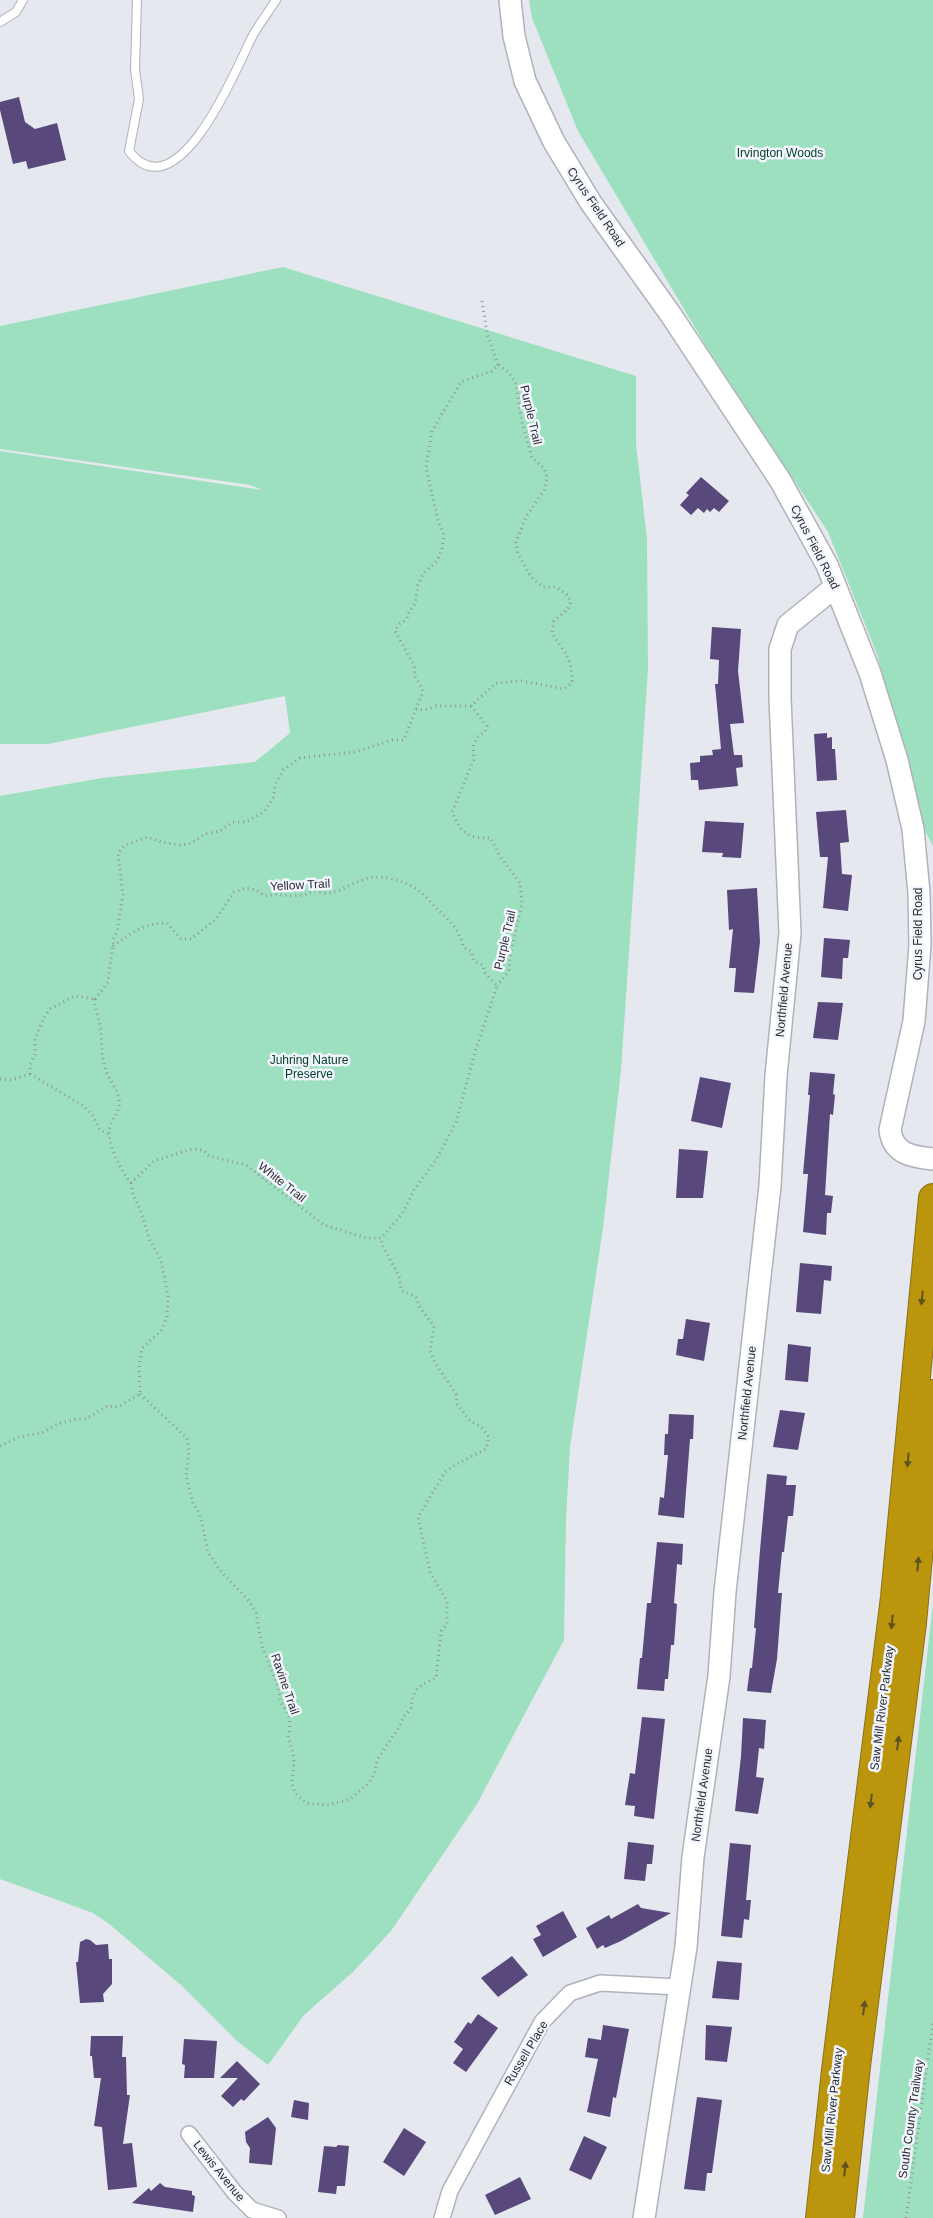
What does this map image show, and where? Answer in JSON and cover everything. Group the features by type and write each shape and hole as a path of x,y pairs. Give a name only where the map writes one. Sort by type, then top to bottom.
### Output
{"highway":[{"name":"Saw Mill River Parkway","path":"820,2218 838,2053 894,1606 933,1198"},
{"name":"Saw Mill River Parkway","path":"840,2218 856,2066 912,1623 933,1394"}],"street":[{"name":"Cyrus Field Road","path":"510,0 514,36 525,81 554,142 591,203 671,315 780,480 827,565 870,673 897,760 913,829 919,893 918,981 914,1021 906,1064 891,1118 890,1135 896,1146 906,1155 933,1159"},
{"name":"Northfield Avenue","path":"644,2218 686,1948 693,1857 719,1676 724,1592 770,1186 776,1076 790,933 780,698 780,649 788,625 835,587"},
{"name":"Russell Place","path":"442,2218 450,2191 542,2022 570,1993 600,1983 680,1987"},
{"name":"Lewis Avenue","path":"189,2134 235,2192 252,2210 278,2218"}],"lane":[{"path":"0,22 16,12 23,0"},
{"path":"136,0 135,70 139,99 129,151 137,162 157,167 174,160 199,137 234,77 252,37 276,0"}],"path":[{"path":"0,1446 19,1437 42,1433 58,1424 77,1418 86,1419 107,1406 118,1407 140,1394 139,1366 142,1348 161,1331 167,1317 168,1296 160,1260 150,1241 132,1195 132,1183 125,1176 119,1164 109,1134 110,1126 119,1111 119,1098 115,1085 106,1074 103,1064 100,1026 94,1007 95,999 108,982 123,895 118,853 125,845 148,837 181,845 192,844 205,834 220,830 232,822 246,822 264,812 273,798 276,783 282,770 300,758 355,752 392,740 404,740 423,691 415,676 414,665 395,631 398,624 407,620 409,612 415,604 418,585 423,574 437,561 442,549 444,535 438,521 426,468 432,431 460,382 492,371 498,365 487,333 482,301"},
{"name":"Purple Trail","path":"497,986 509,971 510,956 522,904 520,883 499,856 492,838 470,836 461,830 452,812 474,759 473,747 477,737 485,732 487,726 471,706 496,683 522,681 564,688 572,683 572,667 569,655 552,633 554,620 568,609 571,601 567,595 556,587 543,587 531,577 518,554 516,542 526,517 545,489 547,477 544,468 532,458 521,418 516,384 510,374 498,365"},
{"path":"416,709 424,710 436,706 471,706"},
{"name":"Yellow Trail","path":"113,946 139,927 157,923 167,923 181,938 191,939 216,919 234,892 245,888 256,890 265,896 303,895 315,890 324,894 340,891 363,879 376,877 392,880 418,890 456,928 463,947 471,952 474,960 483,965 485,973 497,986"},
{"path":"381,1238 402,1214 414,1190 436,1160 456,1122 475,1052 497,986"},
{"path":"30,1074 30,1065 35,1055 35,1038 50,1009 74,996 95,999"},
{"path":"0,1079 11,1080 30,1074 82,1105 92,1114 100,1130 109,1134"},
{"name":"White Trail","path":"132,1183 154,1161 192,1149 202,1150 209,1156 246,1165 324,1224 366,1238 381,1238"},
{"name":"Ravine Trail","path":"140,1394 187,1438 189,1450 186,1476 193,1504 198,1510 202,1523 208,1552 220,1570 249,1602 256,1613 262,1646 278,1687 281,1703 289,1715 290,1730 288,1737 294,1761 292,1783 295,1794 306,1803 329,1805 350,1799 368,1784 375,1773 377,1760 401,1724 403,1716 411,1709 412,1695 418,1687 436,1678 441,1631 447,1624 447,1602 430,1572 418,1517 445,1472 455,1464 486,1450 488,1437 481,1427 468,1418 457,1404 456,1394 435,1364 430,1351 434,1326 419,1306 416,1297 401,1290 400,1278 382,1244 381,1238"},
{"name":"South County Trailway","path":"906,2218 933,2022"}],"green space":[{"name":"Irvington Woods","path":"529,0 933,0 933,846 925,831 877,654 828,532 706,346 578,131 532,18"},
{"name":"Juhring Nature Preserve","path":"283,267 636,376 636,444 647,539 648,670 621,1070 603,1228 570,1447 566,1520 564,1640 477,1804 391,1931 353,1972 304,2015 268,2065 237,2041 182,1986 108,1923 93,1913 0,1879 0,796 102,778 255,762 290,733 285,696 48,744 0,744 0,451 262,490 250,485 0,449 0,326"},
{"path":"933,1603 933,2218 863,2218"}],"building":[{"path":"19,97 25,122 35,129 57,123 66,160 28,169 26,161 13,164 0,110 0,102"},
{"path":"701,477 729,501 719,512 714,508 710,512 707,509 704,513 698,508 691,515 680,505 689,495 686,493"},
{"path":"712,627 741,629 738,671 744,723 730,724 734,755 742,755 743,767 736,768 738,786 699,790 698,780 691,780 690,763 700,762 700,756 713,755 712,750 721,749 715,684 718,684 719,660 710,659"},
{"path":"827,733 827,738 832,737 832,749 835,749 837,780 817,781 814,734"},
{"path":"846,810 849,842 840,843 842,874 852,875 848,911 823,908 828,857 820,857 816,812"},
{"path":"705,821 744,823 741,858 722,857 723,853 702,852"},
{"path":"757,888 760,942 754,993 734,992 736,968 729,968 733,929 729,930 727,890"},
{"path":"824,938 850,940 848,958 843,958 842,979 821,977"},
{"path":"818,1002 843,1003 838,1040 813,1038"},
{"path":"810,1072 835,1074 833,1094 835,1095 833,1115 830,1114 825,1195 833,1196 831,1213 827,1213 826,1235 803,1232 808,1174 803,1174 810,1095 808,1095"},
{"path":"700,1077 731,1083 722,1128 691,1121"},
{"path":"679,1149 708,1151 703,1198 676,1198"},
{"path":"800,1263 832,1266 831,1281 824,1280 821,1314 796,1312"},
{"path":"686,1319 710,1323 704,1361 676,1355 678,1339 683,1339"},
{"path":"788,1344 811,1347 808,1382 785,1380"},
{"path":"780,1410 805,1413 798,1450 773,1447"},
{"path":"669,1414 694,1415 693,1439 690,1439 684,1518 658,1515 660,1497 664,1498 668,1455 664,1455 665,1434 668,1434"},
{"path":"767,1474 787,1476 786,1485 796,1485 793,1516 788,1516 784,1552 782,1552 778,1593 782,1593 777,1659 771,1693 747,1691 750,1668 752,1668 756,1628 754,1628"},
{"path":"657,1542 683,1544 682,1565 677,1564 674,1603 677,1604 674,1645 671,1645 668,1679 665,1679 664,1691 637,1689 647,1603 651,1603"},
{"path":"642,1717 665,1719 654,1819 634,1816 635,1806 625,1805 630,1773 635,1774"},
{"path":"743,1718 766,1720 764,1749 759,1748 756,1777 764,1778 758,1814 735,1811"},
{"path":"628,1842 654,1845 652,1864 647,1864 645,1881 624,1879"},
{"path":"730,1843 751,1845 746,1900 751,1900 749,1920 744,1919 742,1938 721,1936"},
{"path":"638,1904 641,1908 671,1913 621,1941 605,1948 603,1945 597,1949 586,1928 609,1915 611,1919"},
{"path":"563,1911 577,1937 543,1957 533,1939 541,1935 536,1926"},
{"path":"86,1939 96,1945 108,1944 109,1959 112,1959 112,1984 103,1994 104,2002 80,2003 76,1962 78,1962 80,1942"},
{"path":"512,1956 528,1975 498,1997 481,1978"},
{"path":"717,1961 742,1963 739,2000 712,1998"},
{"path":"478,2014 498,2028 466,2072 453,2063 463,2049 454,2042 468,2022 471,2024"},
{"path":"603,2025 629,2029 616,2098 613,2097 610,2117 587,2112 598,2059 585,2057 588,2038 601,2040"},
{"path":"706,2025 732,2027 727,2062 705,2060"},
{"path":"91,2036 123,2036 122,2057 126,2057 127,2095 130,2095 123,2144 132,2143 137,2187 108,2190 102,2127 94,2126 101,2078 94,2078 92,2056 90,2056"},
{"path":"184,2039 217,2041 214,2078 184,2078 185,2065 182,2064"},
{"path":"237,2061 260,2084 244,2101 241,2099 233,2107 221,2096 238,2078 220,2078"},
{"path":"697,2097 722,2100 712,2173 707,2173 705,2191 684,2189"},
{"path":"294,2100 309,2103 308,2120 291,2117"},
{"path":"268,2117 276,2128 272,2165 249,2163 250,2148 246,2142 245,2132"},
{"path":"404,2128 426,2142 404,2176 383,2162"},
{"path":"584,2136 607,2147 591,2180 569,2170"},
{"path":"338,2145 349,2146 345,2186 337,2186 336,2194 318,2192 324,2146 336,2147"},
{"path":"520,2177 531,2199 495,2215 485,2195"},
{"path":"160,2183 165,2187 192,2191 192,2195 195,2196 193,2212 132,2203 149,2188 151,2191"}]}
